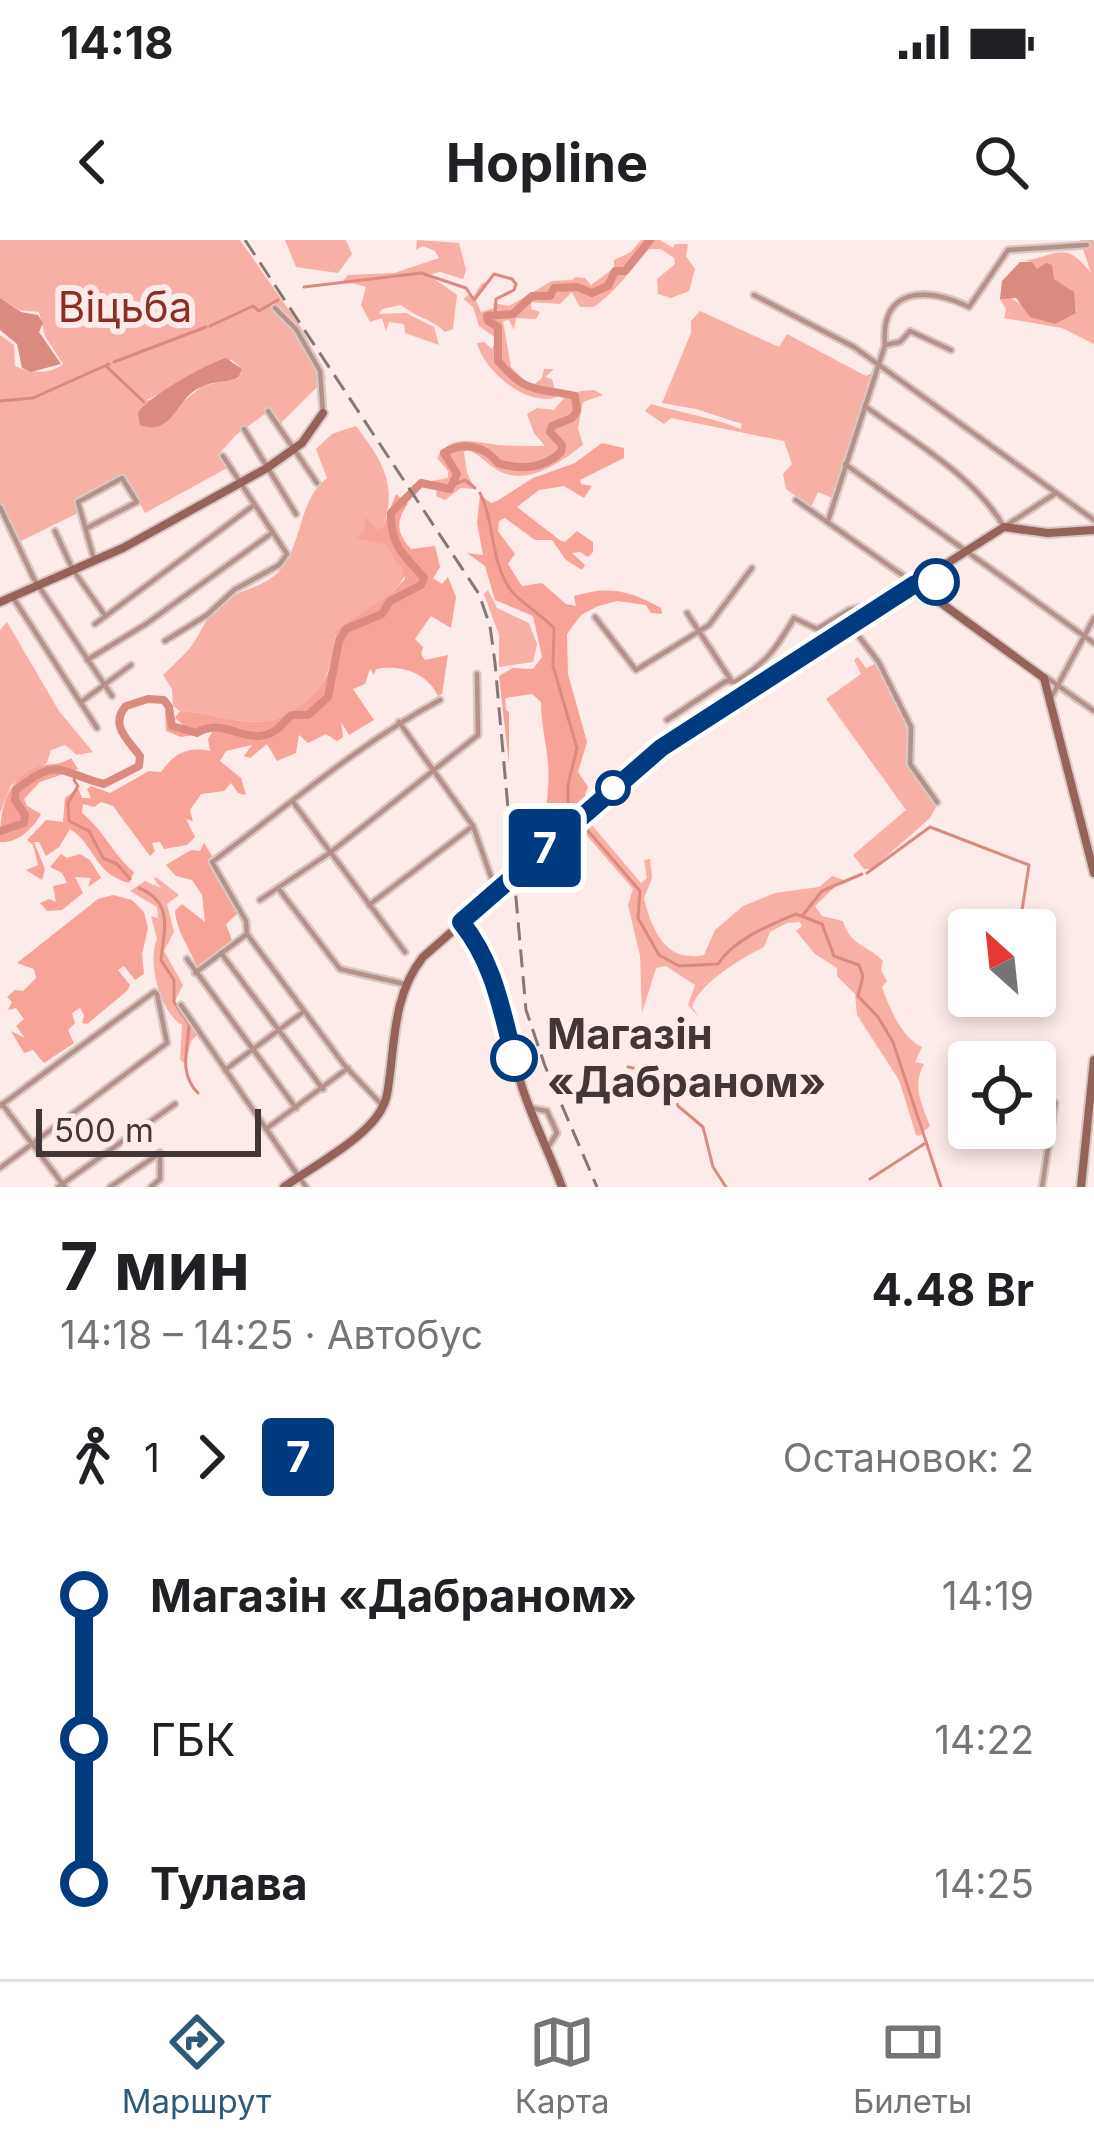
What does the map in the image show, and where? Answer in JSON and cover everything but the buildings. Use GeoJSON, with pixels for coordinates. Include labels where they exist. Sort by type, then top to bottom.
{"type":"FeatureCollection","features":[{"type":"Feature","properties":{"kind":"main road"},"geometry":{"type":"LineString","coordinates":[[0,600],[94,562],[239,478],[267,468],[293,451],[323,413]]}},
{"type":"Feature","properties":{"kind":"main road"},"geometry":{"type":"LineString","coordinates":[[284,1187],[367,1128],[384,1106],[404,985],[423,957],[661,748],[1004,526],[1048,533],[1094,530]]}},
{"type":"Feature","properties":{"kind":"main road"},"geometry":{"type":"LineString","coordinates":[[915,584],[1041,674],[1052,697],[1094,872]]}},
{"type":"Feature","properties":{"kind":"main road"},"geometry":{"type":"LineString","coordinates":[[461,922],[494,976],[529,1108],[562,1187]]}},
{"type":"Feature","properties":{"kind":"main road"},"geometry":{"type":"LineString","coordinates":[[1081,1187],[1089,1150],[1094,1063]]}},
{"type":"Feature","properties":{"kind":"street"},"geometry":{"type":"LineString","coordinates":[[828,521],[885,345],[888,313],[908,295],[928,295],[969,307],[1008,250],[1087,245]]}},
{"type":"Feature","properties":{"kind":"street"},"geometry":{"type":"LineString","coordinates":[[754,295],[854,347],[1094,520]]}},
{"type":"Feature","properties":{"kind":"street"},"geometry":{"type":"LineString","coordinates":[[275,308],[296,329],[320,371],[323,413]]}},
{"type":"Feature","properties":{"kind":"street"},"geometry":{"type":"LineString","coordinates":[[885,345],[900,342],[910,331],[951,350]]}},
{"type":"Feature","properties":{"kind":"street"},"geometry":{"type":"LineString","coordinates":[[865,406],[966,483],[1004,526],[1057,492]]}},
{"type":"Feature","properties":{"kind":"street"},"geometry":{"type":"LineString","coordinates":[[268,411],[316,483]]}},
{"type":"Feature","properties":{"kind":"street"},"geometry":{"type":"LineString","coordinates":[[244,429],[296,514]]}},
{"type":"Feature","properties":{"kind":"street"},"geometry":{"type":"LineString","coordinates":[[165,641],[207,615],[234,590],[279,566],[287,553],[223,456]]}},
{"type":"Feature","properties":{"kind":"street"},"geometry":{"type":"LineString","coordinates":[[845,464],[1094,643]]}},
{"type":"Feature","properties":{"kind":"street"},"geometry":{"type":"LineString","coordinates":[[88,528],[137,502],[122,478],[78,502],[94,562]]}},
{"type":"Feature","properties":{"kind":"street"},"geometry":{"type":"LineString","coordinates":[[796,500],[915,584]]}},
{"type":"Feature","properties":{"kind":"street"},"geometry":{"type":"LineString","coordinates":[[95,623],[255,504]]}},
{"type":"Feature","properties":{"kind":"street"},"geometry":{"type":"LineString","coordinates":[[0,507],[38,584],[112,696]]}},
{"type":"Feature","properties":{"kind":"street"},"geometry":{"type":"LineString","coordinates":[[55,531],[73,570],[105,616]]}},
{"type":"Feature","properties":{"kind":"street"},"geometry":{"type":"LineString","coordinates":[[87,660],[146,624],[272,533]]}},
{"type":"Feature","properties":{"kind":"street"},"geometry":{"type":"LineString","coordinates":[[596,617],[634,670],[700,632],[752,568]]}},
{"type":"Feature","properties":{"kind":"street"},"geometry":{"type":"LineString","coordinates":[[12,596],[97,728]]}},
{"type":"Feature","properties":{"kind":"street"},"geometry":{"type":"LineString","coordinates":[[687,613],[735,682],[778,648],[794,618],[817,628],[849,610],[870,604],[874,609]]}},
{"type":"Feature","properties":{"kind":"street"},"geometry":{"type":"LineString","coordinates":[[1052,697],[1094,618]]}},
{"type":"Feature","properties":{"kind":"street"},"geometry":{"type":"LineString","coordinates":[[850,625],[878,661],[911,727],[910,764],[937,802]]}},
{"type":"Feature","properties":{"kind":"street"},"geometry":{"type":"LineString","coordinates":[[80,702],[130,665]]}},
{"type":"Feature","properties":{"kind":"street"},"geometry":{"type":"LineString","coordinates":[[260,900],[331,852],[478,735],[477,674]]}},
{"type":"Feature","properties":{"kind":"street"},"geometry":{"type":"LineString","coordinates":[[1041,674],[1094,711]]}},
{"type":"Feature","properties":{"kind":"street"},"geometry":{"type":"LineString","coordinates":[[667,720],[731,680]]}},
{"type":"Feature","properties":{"kind":"street"},"geometry":{"type":"LineString","coordinates":[[384,1106],[348,1068],[247,934],[246,921],[212,862],[399,722],[440,700]]}},
{"type":"Feature","properties":{"kind":"street"},"geometry":{"type":"LineString","coordinates":[[399,722],[473,826],[496,891]]}},
{"type":"Feature","properties":{"kind":"street"},"geometry":{"type":"LineString","coordinates":[[292,802],[404,952]]}},
{"type":"Feature","properties":{"kind":"street"},"geometry":{"type":"LineString","coordinates":[[369,905],[473,826]]}},
{"type":"Feature","properties":{"kind":"street"},"geometry":{"type":"LineString","coordinates":[[278,888],[340,969],[404,985]]}},
{"type":"Feature","properties":{"kind":"street"},"geometry":{"type":"LineString","coordinates":[[195,973],[247,934]]}},
{"type":"Feature","properties":{"kind":"street"},"geometry":{"type":"LineString","coordinates":[[221,953],[323,1089]]}},
{"type":"Feature","properties":{"kind":"street"},"geometry":{"type":"LineString","coordinates":[[188,959],[296,1108]]}},
{"type":"Feature","properties":{"kind":"street"},"geometry":{"type":"LineString","coordinates":[[0,1168],[33,1143],[167,1042],[154,992],[1,1105],[33,1143],[62,1186],[175,1104]]}},
{"type":"Feature","properties":{"kind":"street"},"geometry":{"type":"LineString","coordinates":[[182,1005],[306,1187]]}},
{"type":"Feature","properties":{"kind":"street"},"geometry":{"type":"LineString","coordinates":[[225,1070],[304,1011]]}},
{"type":"Feature","properties":{"kind":"street"},"geometry":{"type":"LineString","coordinates":[[266,1129],[348,1068]]}},
{"type":"Feature","properties":{"kind":"street"},"geometry":{"type":"LineString","coordinates":[[529,1108],[549,1114],[556,1133],[546,1150]]}},
{"type":"Feature","properties":{"kind":"street"},"geometry":{"type":"LineString","coordinates":[[1042,1187],[1048,1149]]}},
{"type":"Feature","properties":{"kind":"street"},"geometry":{"type":"LineString","coordinates":[[110,1187],[160,1153],[154,1185]]}},
{"type":"Feature","properties":{"kind":"green space"},"geometry":{"type":"Polygon","coordinates":[[[0,240],[240,240],[302,329],[326,378],[279,425],[269,411],[236,435],[218,455],[229,467],[145,513],[125,478],[120,478],[76,503],[78,513],[19,542],[0,505],[0,335],[14,345],[15,366],[40,372],[63,364],[45,336],[39,312],[19,310],[0,298],[0,240]],[[232,360],[220,363],[146,400],[183,402],[202,386],[239,378],[242,369],[232,360]]]}},
{"type":"Feature","properties":{"kind":"green space"},"geometry":{"type":"Polygon","coordinates":[[[285,240],[346,240],[352,254],[338,273],[296,267],[285,240]]]}},
{"type":"Feature","properties":{"kind":"green space"},"geometry":{"type":"Polygon","coordinates":[[[417,240],[459,243],[466,270],[463,279],[440,272],[429,275],[457,295],[453,329],[445,332],[401,305],[379,314],[406,313],[434,327],[439,345],[405,333],[404,324],[389,322],[386,331],[382,318],[370,322],[361,305],[366,287],[343,281],[348,275],[394,273],[439,258],[423,246],[416,250],[417,240]]]}},
{"type":"Feature","properties":{"kind":"green space"},"geometry":{"type":"Polygon","coordinates":[[[641,240],[660,240],[673,248],[688,244],[686,256],[695,269],[689,291],[671,298],[658,294],[657,279],[675,264],[674,258],[661,249],[649,249],[594,307],[580,307],[572,292],[560,304],[531,302],[531,309],[540,312],[536,319],[516,318],[514,330],[509,320],[503,321],[511,367],[531,387],[542,378],[544,369],[554,369],[545,377],[552,379],[557,397],[520,392],[488,365],[477,343],[492,349],[496,338],[479,326],[473,307],[463,299],[473,297],[482,283],[489,282],[476,300],[481,312],[494,308],[493,303],[509,306],[552,281],[585,278],[591,285],[641,240]]]}},
{"type":"Feature","properties":{"kind":"green space"},"geometry":{"type":"Polygon","coordinates":[[[1080,240],[1094,240],[1094,344],[1062,328],[1004,318],[1006,309],[1000,299],[1007,296],[1055,324],[1077,311],[1071,290],[1024,261],[1068,253],[1091,273],[1080,240]]]}},
{"type":"Feature","properties":{"kind":"green space"},"geometry":{"type":"Polygon","coordinates":[[[700,311],[779,347],[787,334],[866,376],[872,373],[832,498],[818,492],[811,507],[786,489],[783,474],[792,464],[784,441],[671,418],[664,424],[645,411],[651,404],[741,429],[742,424],[662,403],[691,333],[691,321],[700,311]]]}},
{"type":"Feature","properties":{"kind":"green space"},"geometry":{"type":"Polygon","coordinates":[[[594,390],[603,395],[583,402],[578,428],[583,445],[566,458],[523,476],[497,470],[468,450],[464,452],[467,473],[475,489],[461,488],[445,500],[436,496],[431,481],[448,478],[437,458],[449,445],[464,441],[545,446],[527,414],[537,408],[554,410],[571,394],[594,390]]]}},
{"type":"Feature","properties":{"kind":"green space"},"geometry":{"type":"Polygon","coordinates":[[[356,426],[385,474],[389,498],[383,527],[406,573],[375,606],[335,631],[326,676],[296,710],[255,722],[180,711],[173,706],[172,689],[163,675],[190,648],[217,607],[280,570],[311,498],[327,478],[316,449],[332,434],[356,426]]]}},
{"type":"Feature","properties":{"kind":"green space"},"geometry":{"type":"Polygon","coordinates":[[[488,590],[497,608],[529,623],[537,644],[533,662],[499,667],[499,635],[484,594],[488,590]]]}},
{"type":"Feature","properties":{"kind":"green space"},"geometry":{"type":"Polygon","coordinates":[[[7,622],[59,711],[93,752],[77,755],[65,745],[51,750],[47,763],[11,785],[0,813],[0,630],[7,622]]]}},
{"type":"Feature","properties":{"kind":"green space"},"geometry":{"type":"Polygon","coordinates":[[[858,657],[866,668],[875,664],[909,729],[906,764],[936,807],[930,818],[872,869],[864,869],[853,855],[906,810],[826,699],[861,674],[854,660],[858,657]]]}},
{"type":"Feature","properties":{"kind":"green space"},"geometry":{"type":"Polygon","coordinates":[[[591,824],[641,883],[647,878],[644,860],[650,859],[652,878],[644,898],[647,910],[662,942],[679,954],[704,955],[715,930],[743,906],[775,893],[819,887],[832,876],[850,882],[837,885],[815,906],[822,916],[843,921],[855,940],[883,961],[881,970],[887,981],[882,987],[889,1004],[903,1030],[922,1047],[915,1062],[924,1064],[918,1087],[930,1126],[916,1135],[899,1080],[857,1015],[855,994],[837,976],[837,968],[815,954],[796,931],[800,922],[770,932],[764,947],[712,980],[692,1007],[701,1019],[688,1005],[695,985],[666,966],[656,968],[642,1013],[640,956],[628,905],[633,889],[581,829],[591,824]]]}},
{"type":"Feature","properties":{"kind":"green space"},"geometry":{"type":"Polygon","coordinates":[[[156,877],[179,895],[167,904],[174,932],[164,951],[183,985],[175,1001],[197,1035],[186,1064],[180,1060],[182,1025],[167,1009],[155,973],[157,939],[151,916],[158,918],[157,907],[130,891],[145,881],[161,888],[156,877]]]}},
{"type":"Feature","properties":{"kind":"shaded area"},"geometry":{"type":"Polygon","coordinates":[[[1020,262],[1032,262],[1037,269],[1052,265],[1054,279],[1074,292],[1076,313],[1055,324],[1030,317],[1016,298],[1000,299],[1002,281],[1020,262]]]}},
{"type":"Feature","properties":{"kind":"shaded area"},"geometry":{"type":"Polygon","coordinates":[[[0,298],[21,312],[38,315],[43,323],[39,332],[61,364],[31,372],[22,368],[17,344],[0,330],[0,298]]]}},
{"type":"Feature","properties":{"kind":"shaded area"},"geometry":{"type":"Polygon","coordinates":[[[226,358],[242,369],[239,377],[192,392],[160,426],[140,425],[138,413],[152,399],[226,358]]]}},
{"type":"Feature","properties":{"kind":"shaded area"},"geometry":{"type":"Polygon","coordinates":[[[602,443],[624,448],[624,458],[580,480],[592,486],[584,498],[564,486],[539,490],[517,507],[561,541],[577,531],[593,542],[588,557],[572,553],[585,565],[582,570],[566,560],[552,540],[535,540],[505,518],[499,521],[498,531],[515,554],[508,564],[522,586],[542,583],[566,604],[576,606],[574,596],[596,591],[627,593],[661,608],[662,614],[651,613],[646,605],[617,601],[581,615],[567,634],[568,674],[587,742],[578,772],[591,802],[564,826],[567,814],[549,827],[545,825],[548,770],[541,702],[532,694],[505,698],[509,764],[499,676],[513,668],[533,669],[542,657],[533,616],[495,600],[485,566],[467,553],[483,555],[477,523],[480,495],[491,503],[497,501],[533,478],[575,463],[602,443]]]}},
{"type":"Feature","properties":{"kind":"shaded area"},"geometry":{"type":"Polygon","coordinates":[[[396,494],[408,504],[399,527],[403,538],[411,549],[435,546],[440,567],[433,578],[442,584],[448,577],[456,597],[451,628],[431,616],[415,639],[423,647],[425,660],[448,655],[442,694],[438,696],[428,681],[413,672],[385,668],[376,669],[374,675],[370,669],[365,684],[353,689],[374,720],[349,735],[341,722],[343,737],[337,741],[326,734],[308,743],[299,735],[296,753],[277,761],[267,744],[250,758],[244,756],[252,745],[226,751],[220,761],[241,778],[246,795],[231,783],[224,791],[201,794],[190,810],[193,821],[186,819],[195,837],[187,845],[164,849],[160,842],[152,843],[155,851],[150,856],[113,806],[83,804],[82,813],[134,872],[129,883],[108,873],[70,829],[59,847],[46,856],[39,842],[34,842],[45,869],[42,880],[26,870],[38,865],[27,840],[46,820],[63,822],[65,798],[78,788],[82,798],[91,798],[87,789],[91,786],[110,793],[149,771],[161,772],[181,753],[210,751],[212,732],[181,737],[166,731],[165,710],[180,728],[175,718],[180,711],[266,721],[308,701],[332,662],[335,631],[405,579],[387,545],[357,538],[364,531],[365,517],[378,530],[383,527],[396,494]]]}},
{"type":"Feature","properties":{"kind":"shaded area"},"geometry":{"type":"Polygon","coordinates":[[[71,758],[78,769],[40,782],[24,799],[41,814],[34,825],[19,838],[0,842],[3,809],[16,781],[35,768],[71,758]]]}},
{"type":"Feature","properties":{"kind":"shaded area"},"geometry":{"type":"Polygon","coordinates":[[[204,843],[238,898],[233,902],[238,913],[226,924],[232,940],[197,967],[175,911],[182,904],[205,922],[202,895],[192,880],[176,876],[166,865],[191,850],[200,851],[204,843]]]}},
{"type":"Feature","properties":{"kind":"shaded area"},"geometry":{"type":"Polygon","coordinates":[[[61,854],[67,858],[80,854],[90,860],[101,878],[88,887],[91,878],[75,877],[83,893],[62,910],[47,911],[40,903],[56,902],[53,886],[67,883],[62,873],[50,867],[61,854]]]}},
{"type":"Feature","properties":{"kind":"shaded area"},"geometry":{"type":"Polygon","coordinates":[[[113,895],[132,900],[144,912],[148,928],[142,954],[144,974],[135,980],[124,966],[118,970],[130,985],[127,991],[87,1024],[82,1023],[80,1008],[72,1013],[75,1023],[68,1030],[74,1043],[44,1063],[33,1050],[24,1053],[11,1031],[25,1038],[16,1026],[24,1019],[16,1008],[8,1010],[12,1002],[7,997],[15,990],[23,991],[36,978],[34,969],[17,963],[98,899],[113,895]]]}},
{"type":"Feature","properties":{"kind":"waterway","name":"Віцьба"},"geometry":{"type":"LineString","coordinates":[[0,831],[24,823],[16,790],[42,773],[60,770],[104,784],[139,766],[140,756],[120,726],[126,706],[164,700],[172,726],[197,733],[217,728],[256,736],[276,730],[292,715],[308,715],[328,697],[339,641],[346,629],[382,614],[390,601],[421,585],[424,578],[396,542],[391,513],[421,483],[450,489],[457,474],[444,453],[473,447],[498,463],[523,467],[547,462],[561,452],[562,445],[550,432],[577,411],[575,396],[533,388],[508,372],[498,361],[498,327],[487,316],[513,314],[532,296],[550,296],[554,288],[577,287],[592,293],[608,286],[615,271],[625,271],[650,240]]}},
{"type":"Feature","properties":{"kind":"waterway"},"geometry":{"type":"LineString","coordinates":[[304,287],[421,273],[466,288],[474,300],[494,274],[516,284],[496,299],[495,314]]}},
{"type":"Feature","properties":{"kind":"waterway"},"geometry":{"type":"LineString","coordinates":[[210,326],[278,300]]}},
{"type":"Feature","properties":{"kind":"waterway"},"geometry":{"type":"LineString","coordinates":[[114,362],[206,327]]}},
{"type":"Feature","properties":{"kind":"waterway"},"geometry":{"type":"LineString","coordinates":[[0,401],[33,398],[109,364]]}},
{"type":"Feature","properties":{"kind":"waterway"},"geometry":{"type":"LineString","coordinates":[[107,367],[144,402]]}},
{"type":"Feature","properties":{"kind":"waterway"},"geometry":{"type":"LineString","coordinates":[[455,484],[465,480],[475,488]]}},
{"type":"Feature","properties":{"kind":"waterway"},"geometry":{"type":"LineString","coordinates":[[480,493],[504,578],[514,594],[554,628],[553,666],[577,748],[568,785],[568,804],[574,815]]}},
{"type":"Feature","properties":{"kind":"waterway"},"geometry":{"type":"LineString","coordinates":[[77,773],[78,786],[68,803],[69,821],[89,831],[103,858],[117,864],[130,879]]}},
{"type":"Feature","properties":{"kind":"waterway"},"geometry":{"type":"LineString","coordinates":[[583,825],[640,891],[638,918],[659,955],[679,966],[718,964],[743,940],[796,914],[822,924],[834,956],[859,965],[863,976],[858,996],[893,1042],[941,1187]]}},
{"type":"Feature","properties":{"kind":"waterway"},"geometry":{"type":"LineString","coordinates":[[867,873],[930,827],[1029,865],[1022,909]]}},
{"type":"Feature","properties":{"kind":"waterway"},"geometry":{"type":"LineString","coordinates":[[803,915],[822,891],[862,874]]}},
{"type":"Feature","properties":{"kind":"waterway"},"geometry":{"type":"LineString","coordinates":[[139,888],[162,909],[161,960],[174,980],[174,1002],[189,1024],[186,1069],[198,1093]]}},
{"type":"Feature","properties":{"kind":"waterway"},"geometry":{"type":"LineString","coordinates":[[628,1067],[670,1084],[678,1106],[703,1127],[713,1167],[726,1187]]}},
{"type":"Feature","properties":{"kind":"waterway"},"geometry":{"type":"LineString","coordinates":[[870,1179],[924,1144]]}},
{"type":"Feature","properties":{"kind":"railway"},"geometry":{"type":"LineString","coordinates":[[245,240],[479,594],[495,663],[526,1010],[597,1187]]}},
{"type":"Feature","properties":{"kind":"bus line","name":"7"},"geometry":{"type":"LineString","coordinates":[[514,1058],[494,976],[461,922],[671,740],[915,584],[927,590],[936,582]]}},
{"type":"Feature","properties":{"kind":"place","name":"Магазін «Дабраном»"},"geometry":{"type":"Point","coordinates":[514,1058]}}]}
